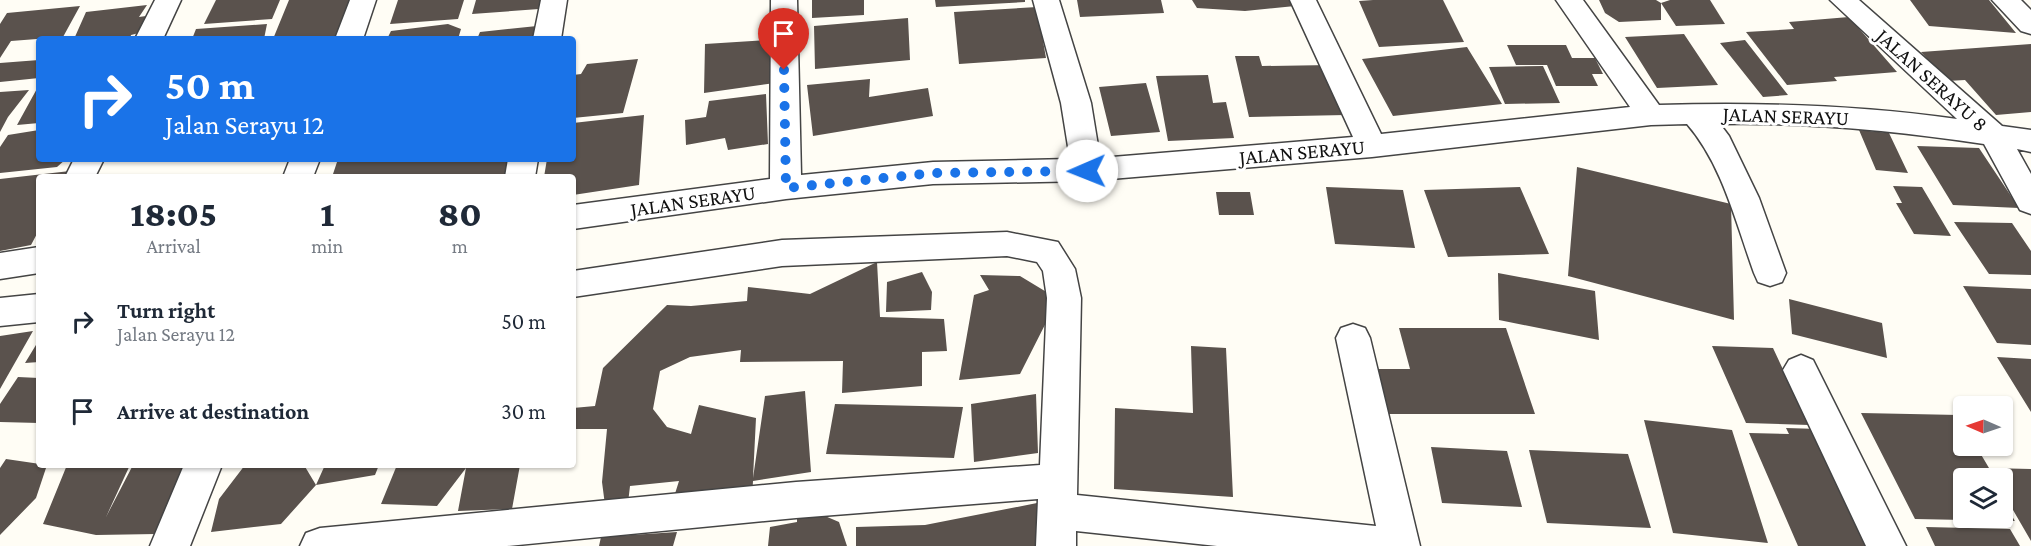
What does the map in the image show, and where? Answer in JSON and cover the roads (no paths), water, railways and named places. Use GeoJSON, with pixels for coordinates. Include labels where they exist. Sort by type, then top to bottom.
{"type":"FeatureCollection","features":[{"type":"Feature","properties":{"kind":"street"},"geometry":{"type":"LineString","coordinates":[[150,36],[168,0]]}},
{"type":"Feature","properties":{"kind":"street"},"geometry":{"type":"LineString","coordinates":[[350,36],[363,0]]}},
{"type":"Feature","properties":{"kind":"street"},"geometry":{"type":"LineString","coordinates":[[548,36],[554,0]]}},
{"type":"Feature","properties":{"kind":"street"},"geometry":{"type":"LineString","coordinates":[[784,0],[786,188]]}},
{"type":"Feature","properties":{"kind":"street"},"geometry":{"type":"LineString","coordinates":[[1046,0],[1076,103],[1087,171]]}},
{"type":"Feature","properties":{"kind":"street"},"geometry":{"type":"LineString","coordinates":[[1303,0],[1372,146]]}},
{"type":"Feature","properties":{"kind":"street"},"geometry":{"type":"LineString","coordinates":[[1569,0],[1651,114]]}},
{"type":"Feature","properties":{"kind":"street","name":"JALAN SERAYU 8"},"geometry":{"type":"LineString","coordinates":[[1843,0],[1994,136],[2031,202]]}},
{"type":"Feature","properties":{"kind":"street"},"geometry":{"type":"LineString","coordinates":[[2005,0],[2031,25]]}},
{"type":"Feature","properties":{"kind":"street","name":"JALAN SERAYU"},"geometry":{"type":"LineString","coordinates":[[576,217],[786,188],[933,173],[1087,171],[1372,146],[1651,114],[1820,115],[1905,122],[2031,141]]}},
{"type":"Feature","properties":{"kind":"street"},"geometry":{"type":"LineString","coordinates":[[1694,114],[1714,136],[1738,187],[1770,273]]}},
{"type":"Feature","properties":{"kind":"street"},"geometry":{"type":"LineString","coordinates":[[576,284],[782,253],[1006,244],[1047,251],[1059,269],[1064,298],[1056,513]]}},
{"type":"Feature","properties":{"kind":"street"},"geometry":{"type":"LineString","coordinates":[[0,266],[36,260]]}},
{"type":"Feature","properties":{"kind":"street"},"geometry":{"type":"LineString","coordinates":[[0,312],[36,308]]}},
{"type":"Feature","properties":{"kind":"street"},"geometry":{"type":"LineString","coordinates":[[1353,338],[1400,546]]}},
{"type":"Feature","properties":{"kind":"street"},"geometry":{"type":"LineString","coordinates":[[1801,370],[1886,546]]}},
{"type":"Feature","properties":{"kind":"street"},"geometry":{"type":"LineString","coordinates":[[170,546],[202,468]]}},
{"type":"Feature","properties":{"kind":"street"},"geometry":{"type":"LineString","coordinates":[[320,546],[796,500],[1056,513],[1389,546]]}}]}
